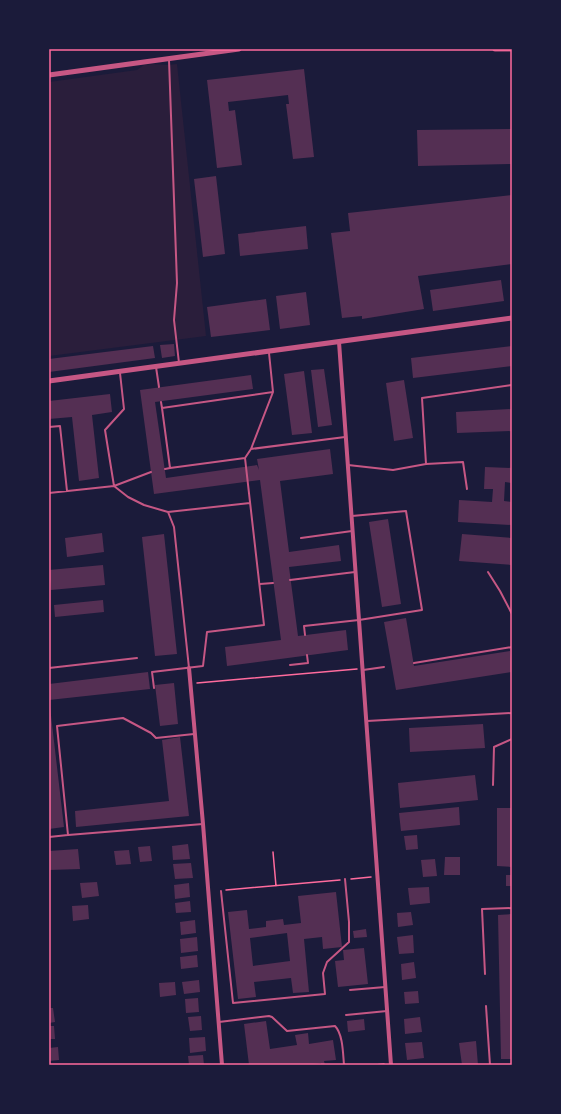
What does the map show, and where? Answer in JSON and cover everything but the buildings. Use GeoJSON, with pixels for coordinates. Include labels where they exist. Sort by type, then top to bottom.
{"type":"FeatureCollection","features":[{"type":"Feature","properties":{"kind":"street"},"geometry":{"type":"LineString","coordinates":[[49,75],[239,49]]}},
{"type":"Feature","properties":{"kind":"street"},"geometry":{"type":"LineString","coordinates":[[495,49],[512,49]]}},
{"type":"Feature","properties":{"kind":"street"},"geometry":{"type":"LineString","coordinates":[[49,381],[512,318]]}},
{"type":"Feature","properties":{"kind":"street"},"geometry":{"type":"LineString","coordinates":[[339,342],[387,1011],[388,1064]]}},
{"type":"Feature","properties":{"kind":"street"},"geometry":{"type":"LineString","coordinates":[[189,668],[222,1065]]}},
{"type":"Feature","properties":{"kind":"lane"},"geometry":{"type":"LineString","coordinates":[[169,59],[177,283],[174,320],[179,364]]}},
{"type":"Feature","properties":{"kind":"lane"},"geometry":{"type":"LineString","coordinates":[[154,688],[152,672],[203,666],[207,632],[264,626],[245,458],[251,449],[273,392],[269,351]]}},
{"type":"Feature","properties":{"kind":"lane"},"geometry":{"type":"LineString","coordinates":[[156,367],[159,387]]}},
{"type":"Feature","properties":{"kind":"lane"},"geometry":{"type":"LineString","coordinates":[[120,372],[124,409],[105,430],[114,486],[144,505],[168,512],[250,503]]}},
{"type":"Feature","properties":{"kind":"lane"},"geometry":{"type":"LineString","coordinates":[[426,464],[422,398],[512,385]]}},
{"type":"Feature","properties":{"kind":"lane"},"geometry":{"type":"LineString","coordinates":[[162,408],[273,392]]}},
{"type":"Feature","properties":{"kind":"lane"},"geometry":{"type":"LineString","coordinates":[[161,402],[170,468]]}},
{"type":"Feature","properties":{"kind":"lane"},"geometry":{"type":"LineString","coordinates":[[49,427],[60,426],[67,491]]}},
{"type":"Feature","properties":{"kind":"lane"},"geometry":{"type":"LineString","coordinates":[[251,449],[346,437]]}},
{"type":"Feature","properties":{"kind":"lane"},"geometry":{"type":"LineString","coordinates":[[165,470],[170,468],[245,458]]}},
{"type":"Feature","properties":{"kind":"lane"},"geometry":{"type":"LineString","coordinates":[[348,465],[393,470],[426,464],[463,462],[467,489]]}},
{"type":"Feature","properties":{"kind":"lane"},"geometry":{"type":"LineString","coordinates":[[49,493],[114,486],[151,472]]}},
{"type":"Feature","properties":{"kind":"lane"},"geometry":{"type":"LineString","coordinates":[[305,635],[304,626],[359,620],[422,610],[406,511],[352,516]]}},
{"type":"Feature","properties":{"kind":"lane"},"geometry":{"type":"LineString","coordinates":[[168,512],[174,527],[189,668]]}},
{"type":"Feature","properties":{"kind":"lane"},"geometry":{"type":"LineString","coordinates":[[300,538],[352,531]]}},
{"type":"Feature","properties":{"kind":"lane"},"geometry":{"type":"LineString","coordinates":[[290,580],[356,572]]}},
{"type":"Feature","properties":{"kind":"lane"},"geometry":{"type":"LineString","coordinates":[[488,572],[512,614]]}},
{"type":"Feature","properties":{"kind":"lane"},"geometry":{"type":"LineString","coordinates":[[260,584],[273,583]]}},
{"type":"Feature","properties":{"kind":"lane"},"geometry":{"type":"LineString","coordinates":[[414,663],[512,647]]}},
{"type":"Feature","properties":{"kind":"lane"},"geometry":{"type":"LineString","coordinates":[[290,665],[308,663],[307,655]]}},
{"type":"Feature","properties":{"kind":"lane"},"geometry":{"type":"LineString","coordinates":[[49,668],[137,658]]}},
{"type":"Feature","properties":{"kind":"lane"},"geometry":{"type":"LineString","coordinates":[[363,670],[384,667]]}},
{"type":"Feature","properties":{"kind":"lane"},"geometry":{"type":"LineString","coordinates":[[366,721],[512,713]]}},
{"type":"Feature","properties":{"kind":"lane"},"geometry":{"type":"LineString","coordinates":[[68,835],[57,726],[123,718],[152,733],[156,738],[195,734]]}},
{"type":"Feature","properties":{"kind":"lane"},"geometry":{"type":"LineString","coordinates":[[493,786],[494,747],[512,739]]}},
{"type":"Feature","properties":{"kind":"lane"},"geometry":{"type":"LineString","coordinates":[[49,837],[203,824]]}},
{"type":"Feature","properties":{"kind":"lane"},"geometry":{"type":"LineString","coordinates":[[222,891],[233,1003],[326,994],[323,973],[327,962],[349,942],[349,922],[345,879]]}},
{"type":"Feature","properties":{"kind":"lane"},"geometry":{"type":"LineString","coordinates":[[485,974],[482,909],[512,908]]}},
{"type":"Feature","properties":{"kind":"lane"},"geometry":{"type":"LineString","coordinates":[[350,990],[385,987]]}},
{"type":"Feature","properties":{"kind":"lane"},"geometry":{"type":"LineString","coordinates":[[486,1006],[490,1065]]}},
{"type":"Feature","properties":{"kind":"lane"},"geometry":{"type":"LineString","coordinates":[[346,1015],[387,1011]]}},
{"type":"Feature","properties":{"kind":"lane"},"geometry":{"type":"LineString","coordinates":[[218,1022],[270,1016],[287,1031],[335,1026],[340,1034],[344,1065]]}},
{"type":"Feature","properties":{"kind":"path"},"geometry":{"type":"LineString","coordinates":[[196,683],[357,669]]}},
{"type":"Feature","properties":{"kind":"path"},"geometry":{"type":"LineString","coordinates":[[273,852],[276,886]]}},
{"type":"Feature","properties":{"kind":"path"},"geometry":{"type":"LineString","coordinates":[[222,891],[377,876]]}},
{"type":"Feature","properties":{"kind":"path"},"geometry":{"type":"LineString","coordinates":[[375,1065],[388,1064]]}},
{"type":"Feature","properties":{"kind":"shaded area"},"geometry":{"type":"Polygon","coordinates":[[[177,64],[206,336],[49,356],[49,82],[137,70],[144,65],[177,64]]]}}]}
